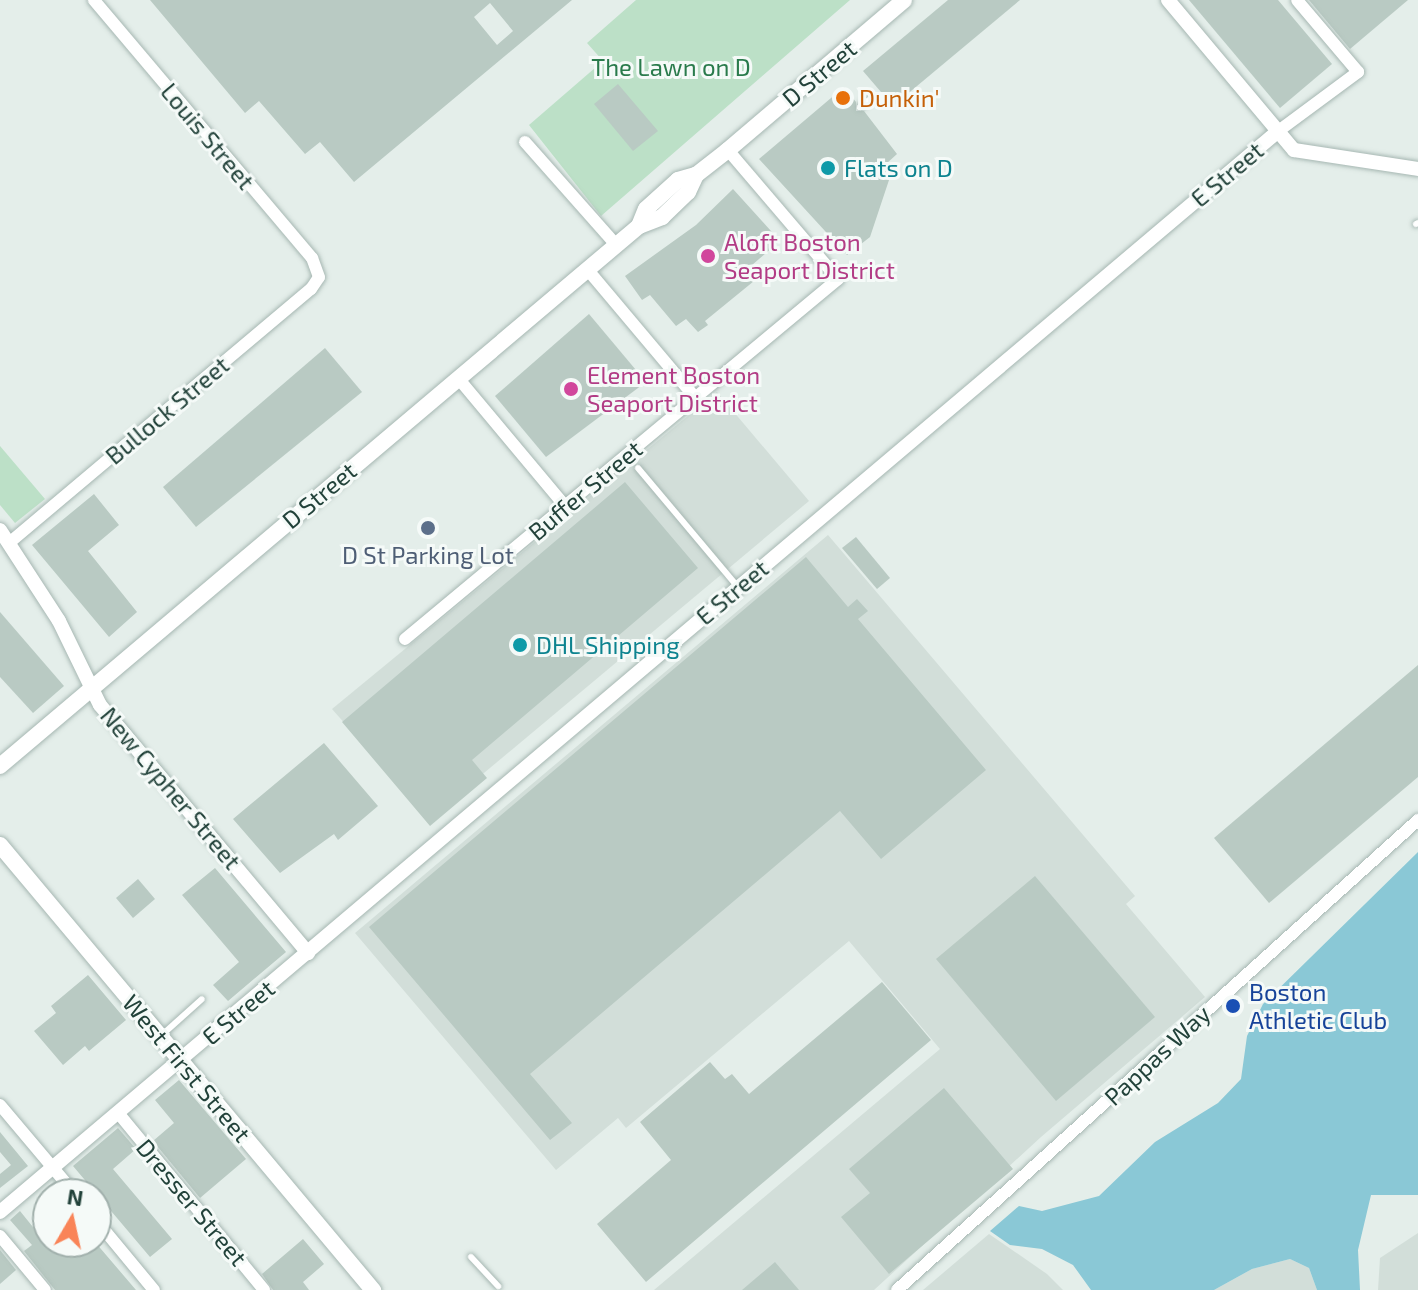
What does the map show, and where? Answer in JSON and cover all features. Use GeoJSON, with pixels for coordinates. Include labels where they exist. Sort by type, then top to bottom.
{"type":"FeatureCollection","features":[{"type":"Feature","properties":{"kind":"main road","name":"D Street"},"geometry":{"type":"LineString","coordinates":[[0,766],[587,269],[639,226],[662,217],[688,192],[696,175],[904,0]]}},
{"type":"Feature","properties":{"kind":"main road","name":"West First Street"},"geometry":{"type":"LineString","coordinates":[[0,845],[373,1290]]}},
{"type":"Feature","properties":{"kind":"street","name":"Louis Street"},"geometry":{"type":"LineString","coordinates":[[94,0],[319,273]]}},
{"type":"Feature","properties":{"kind":"street"},"geometry":{"type":"LineString","coordinates":[[1168,0],[1277,132],[1303,154],[1418,169]]}},
{"type":"Feature","properties":{"kind":"street","name":"E Street"},"geometry":{"type":"LineString","coordinates":[[0,1212],[1277,132],[1358,72],[1297,0]]}},
{"type":"Feature","properties":{"kind":"street"},"geometry":{"type":"LineString","coordinates":[[525,142],[616,245]]}},
{"type":"Feature","properties":{"kind":"street","name":"Buffer Street"},"geometry":{"type":"LineString","coordinates":[[405,639],[838,279],[728,150]]}},
{"type":"Feature","properties":{"kind":"street"},"geometry":{"type":"LineString","coordinates":[[587,269],[694,396]]}},
{"type":"Feature","properties":{"kind":"street","name":"Bullock Street"},"geometry":{"type":"LineString","coordinates":[[4,536],[311,289],[319,273]]}},
{"type":"Feature","properties":{"kind":"street"},"geometry":{"type":"LineString","coordinates":[[458,378],[566,507]]}},
{"type":"Feature","properties":{"kind":"street","name":"New Cypher Street"},"geometry":{"type":"LineString","coordinates":[[4,536],[59,621],[100,705],[308,953]]}},
{"type":"Feature","properties":{"kind":"street","name":"Pappas Way"},"geometry":{"type":"LineString","coordinates":[[897,1290],[1418,820]]}},
{"type":"Feature","properties":{"kind":"street"},"geometry":{"type":"LineString","coordinates":[[0,1105],[62,1178]]}},
{"type":"Feature","properties":{"kind":"street","name":"Dresser Street"},"geometry":{"type":"LineString","coordinates":[[119,1114],[264,1290]]}},
{"type":"Feature","properties":{"kind":"street"},"geometry":{"type":"LineString","coordinates":[[0,1236],[45,1290]]}},
{"type":"Feature","properties":{"kind":"street"},"geometry":{"type":"LineString","coordinates":[[112,1239],[154,1290]]}},
{"type":"Feature","properties":{"kind":"lane"},"geometry":{"type":"LineString","coordinates":[[860,107],[869,100]]}},
{"type":"Feature","properties":{"kind":"lane"},"geometry":{"type":"LineString","coordinates":[[638,468],[738,587]]}},
{"type":"Feature","properties":{"kind":"lane"},"geometry":{"type":"LineString","coordinates":[[161,1037],[202,999]]}},
{"type":"Feature","properties":{"kind":"lane"},"geometry":{"type":"LineString","coordinates":[[471,1257],[498,1286]]}},
{"type":"Feature","properties":{"kind":"shaded area"},"geometry":{"type":"Polygon","coordinates":[[[717,392],[809,501],[429,819],[332,709],[717,392]]]}},
{"type":"Feature","properties":{"kind":"shaded area"},"geometry":{"type":"Polygon","coordinates":[[[828,535],[1135,896],[1126,904],[1205,997],[1041,1137],[874,1290],[654,1290],[940,1049],[849,941],[626,1128],[618,1118],[556,1170],[355,933],[828,535]]]}},
{"type":"Feature","properties":{"kind":"shaded area"},"geometry":{"type":"Polygon","coordinates":[[[1418,1233],[1418,1290],[1378,1290],[1380,1258],[1418,1233]]]}},
{"type":"Feature","properties":{"kind":"shaded area"},"geometry":{"type":"Polygon","coordinates":[[[989,1234],[1047,1274],[1063,1290],[923,1290],[989,1234]]]}},
{"type":"Feature","properties":{"kind":"shaded area"},"geometry":{"type":"Polygon","coordinates":[[[1290,1259],[1309,1268],[1317,1290],[1214,1290],[1252,1269],[1290,1259]]]}},
{"type":"Feature","properties":{"kind":"green space","name":"The Lawn on D"},"geometry":{"type":"Polygon","coordinates":[[[636,0],[850,0],[601,216],[529,125],[603,61],[587,43],[636,0]]]}},
{"type":"Feature","properties":{"kind":"green space"},"geometry":{"type":"Polygon","coordinates":[[[0,446],[45,499],[15,523],[0,505],[0,446]]]}},
{"type":"Feature","properties":{"kind":"water"},"geometry":{"type":"Polygon","coordinates":[[[1418,852],[1418,1195],[1371,1195],[1358,1250],[1360,1290],[1317,1290],[1309,1268],[1290,1259],[1252,1269],[1214,1290],[1091,1290],[1073,1265],[1042,1249],[1010,1245],[990,1231],[1019,1206],[1042,1211],[1099,1196],[1155,1142],[1218,1103],[1241,1079],[1247,1036],[1263,1004],[1418,852]]]}},
{"type":"Feature","properties":{"kind":"building"},"geometry":{"type":"Polygon","coordinates":[[[150,0],[572,0],[354,182],[320,142],[305,154],[259,101],[245,113],[150,0]],[[490,3],[474,17],[497,45],[513,31],[490,3]]]}},
{"type":"Feature","properties":{"kind":"building","name":"Flats on D"},"geometry":{"type":"Polygon","coordinates":[[[948,0],[1020,0],[893,106],[863,71],[948,0]]]}},
{"type":"Feature","properties":{"kind":"building"},"geometry":{"type":"Polygon","coordinates":[[[1189,0],[1278,0],[1332,64],[1280,108],[1189,0]]]}},
{"type":"Feature","properties":{"kind":"building"},"geometry":{"type":"Polygon","coordinates":[[[1309,0],[1408,0],[1350,49],[1309,0]]]}},
{"type":"Feature","properties":{"kind":"building"},"geometry":{"type":"Polygon","coordinates":[[[618,84],[658,131],[633,151],[594,104],[618,84]]]}},
{"type":"Feature","properties":{"kind":"building","name":"Flats on D"},"geometry":{"type":"Polygon","coordinates":[[[844,87],[856,102],[856,111],[864,111],[897,154],[886,164],[892,171],[870,237],[847,255],[759,159],[844,87]]]}},
{"type":"Feature","properties":{"kind":"building","name":"Aloft Boston Seaport District"},"geometry":{"type":"Polygon","coordinates":[[[733,189],[780,241],[745,271],[754,281],[705,321],[708,325],[698,332],[686,319],[676,326],[650,295],[642,300],[625,276],[696,225],[733,189]]]}},
{"type":"Feature","properties":{"kind":"building","name":"Element Boston Seaport District"},"geometry":{"type":"Polygon","coordinates":[[[589,314],[646,382],[546,457],[495,396],[589,314]]]}},
{"type":"Feature","properties":{"kind":"building"},"geometry":{"type":"Polygon","coordinates":[[[325,348],[362,392],[196,527],[163,487],[325,348]]]}},
{"type":"Feature","properties":{"kind":"building","name":"DHL Shipping"},"geometry":{"type":"Polygon","coordinates":[[[625,482],[698,568],[472,760],[487,778],[430,826],[342,722],[625,482]]]}},
{"type":"Feature","properties":{"kind":"building"},"geometry":{"type":"Polygon","coordinates":[[[94,494],[119,525],[88,551],[137,612],[109,637],[32,545],[94,494]]]}},
{"type":"Feature","properties":{"kind":"building"},"geometry":{"type":"Polygon","coordinates":[[[856,537],[890,578],[877,589],[842,548],[856,537]]]}},
{"type":"Feature","properties":{"kind":"building"},"geometry":{"type":"Polygon","coordinates":[[[806,557],[848,607],[857,599],[868,611],[858,619],[986,770],[881,859],[840,811],[530,1074],[572,1123],[550,1140],[369,927],[806,557]]]}},
{"type":"Feature","properties":{"kind":"building"},"geometry":{"type":"Polygon","coordinates":[[[0,612],[64,686],[33,713],[0,677],[0,612]]]}},
{"type":"Feature","properties":{"kind":"building"},"geometry":{"type":"Polygon","coordinates":[[[1418,665],[1418,777],[1269,903],[1214,838],[1418,665]]]}},
{"type":"Feature","properties":{"kind":"building"},"geometry":{"type":"Polygon","coordinates":[[[324,743],[378,806],[338,840],[334,834],[280,873],[233,819],[324,743]]]}},
{"type":"Feature","properties":{"kind":"building"},"geometry":{"type":"Polygon","coordinates":[[[215,868],[286,952],[228,1001],[213,985],[239,962],[182,895],[215,868]]]}},
{"type":"Feature","properties":{"kind":"building"},"geometry":{"type":"Polygon","coordinates":[[[1035,876],[1155,1017],[1056,1101],[936,959],[1035,876]]]}},
{"type":"Feature","properties":{"kind":"building"},"geometry":{"type":"Polygon","coordinates":[[[138,879],[155,899],[133,918],[116,898],[138,879]]]}},
{"type":"Feature","properties":{"kind":"building"},"geometry":{"type":"Polygon","coordinates":[[[88,975],[126,1020],[89,1051],[85,1046],[63,1065],[34,1031],[56,1013],[51,1006],[88,975]]]}},
{"type":"Feature","properties":{"kind":"building"},"geometry":{"type":"Polygon","coordinates":[[[882,982],[931,1040],[646,1282],[597,1224],[671,1160],[640,1122],[710,1062],[725,1079],[732,1074],[749,1094],[882,982]]]}},
{"type":"Feature","properties":{"kind":"building"},"geometry":{"type":"Polygon","coordinates":[[[179,1080],[246,1159],[200,1198],[153,1141],[174,1123],[155,1100],[179,1080]]]}},
{"type":"Feature","properties":{"kind":"building"},"geometry":{"type":"Polygon","coordinates":[[[944,1088],[1013,1169],[889,1274],[841,1217],[870,1193],[849,1169],[944,1088]]]}},
{"type":"Feature","properties":{"kind":"building"},"geometry":{"type":"Polygon","coordinates":[[[118,1128],[136,1149],[113,1169],[172,1239],[150,1257],[112,1212],[112,1178],[83,1178],[73,1166],[118,1128]]]}},
{"type":"Feature","properties":{"kind":"building"},"geometry":{"type":"Polygon","coordinates":[[[0,1132],[28,1166],[0,1188],[0,1174],[11,1165],[0,1152],[0,1132]]]}},
{"type":"Feature","properties":{"kind":"building"},"geometry":{"type":"Polygon","coordinates":[[[20,1211],[32,1226],[32,1245],[10,1220],[20,1211]]]}},
{"type":"Feature","properties":{"kind":"building"},"geometry":{"type":"Polygon","coordinates":[[[303,1239],[324,1264],[303,1282],[309,1290],[273,1290],[262,1274],[303,1239]]]}},
{"type":"Feature","properties":{"kind":"building"},"geometry":{"type":"Polygon","coordinates":[[[32,1245],[32,1258],[109,1258],[136,1290],[55,1290],[24,1251],[32,1245]]]}},
{"type":"Feature","properties":{"kind":"building"},"geometry":{"type":"Polygon","coordinates":[[[0,1250],[16,1270],[0,1284],[0,1250]]]}},
{"type":"Feature","properties":{"kind":"building"},"geometry":{"type":"Polygon","coordinates":[[[775,1262],[799,1290],[742,1290],[775,1262]]]}},
{"type":"Feature","properties":{"kind":"place","name":"Dunkin'"},"geometry":{"type":"Point","coordinates":[843,98]}},
{"type":"Feature","properties":{"kind":"place","name":"Flats on D"},"geometry":{"type":"Point","coordinates":[828,168]}},
{"type":"Feature","properties":{"kind":"place","name":"Aloft Boston Seaport District"},"geometry":{"type":"Point","coordinates":[708,256]}},
{"type":"Feature","properties":{"kind":"place","name":"Element Boston Seaport District"},"geometry":{"type":"Point","coordinates":[571,389]}},
{"type":"Feature","properties":{"kind":"place","name":"D St Parking Lot"},"geometry":{"type":"Point","coordinates":[428,528]}},
{"type":"Feature","properties":{"kind":"place","name":"DHL Shipping"},"geometry":{"type":"Point","coordinates":[520,645]}},
{"type":"Feature","properties":{"kind":"place","name":"Boston Athletic Club"},"geometry":{"type":"Point","coordinates":[1233,1006]}}]}
